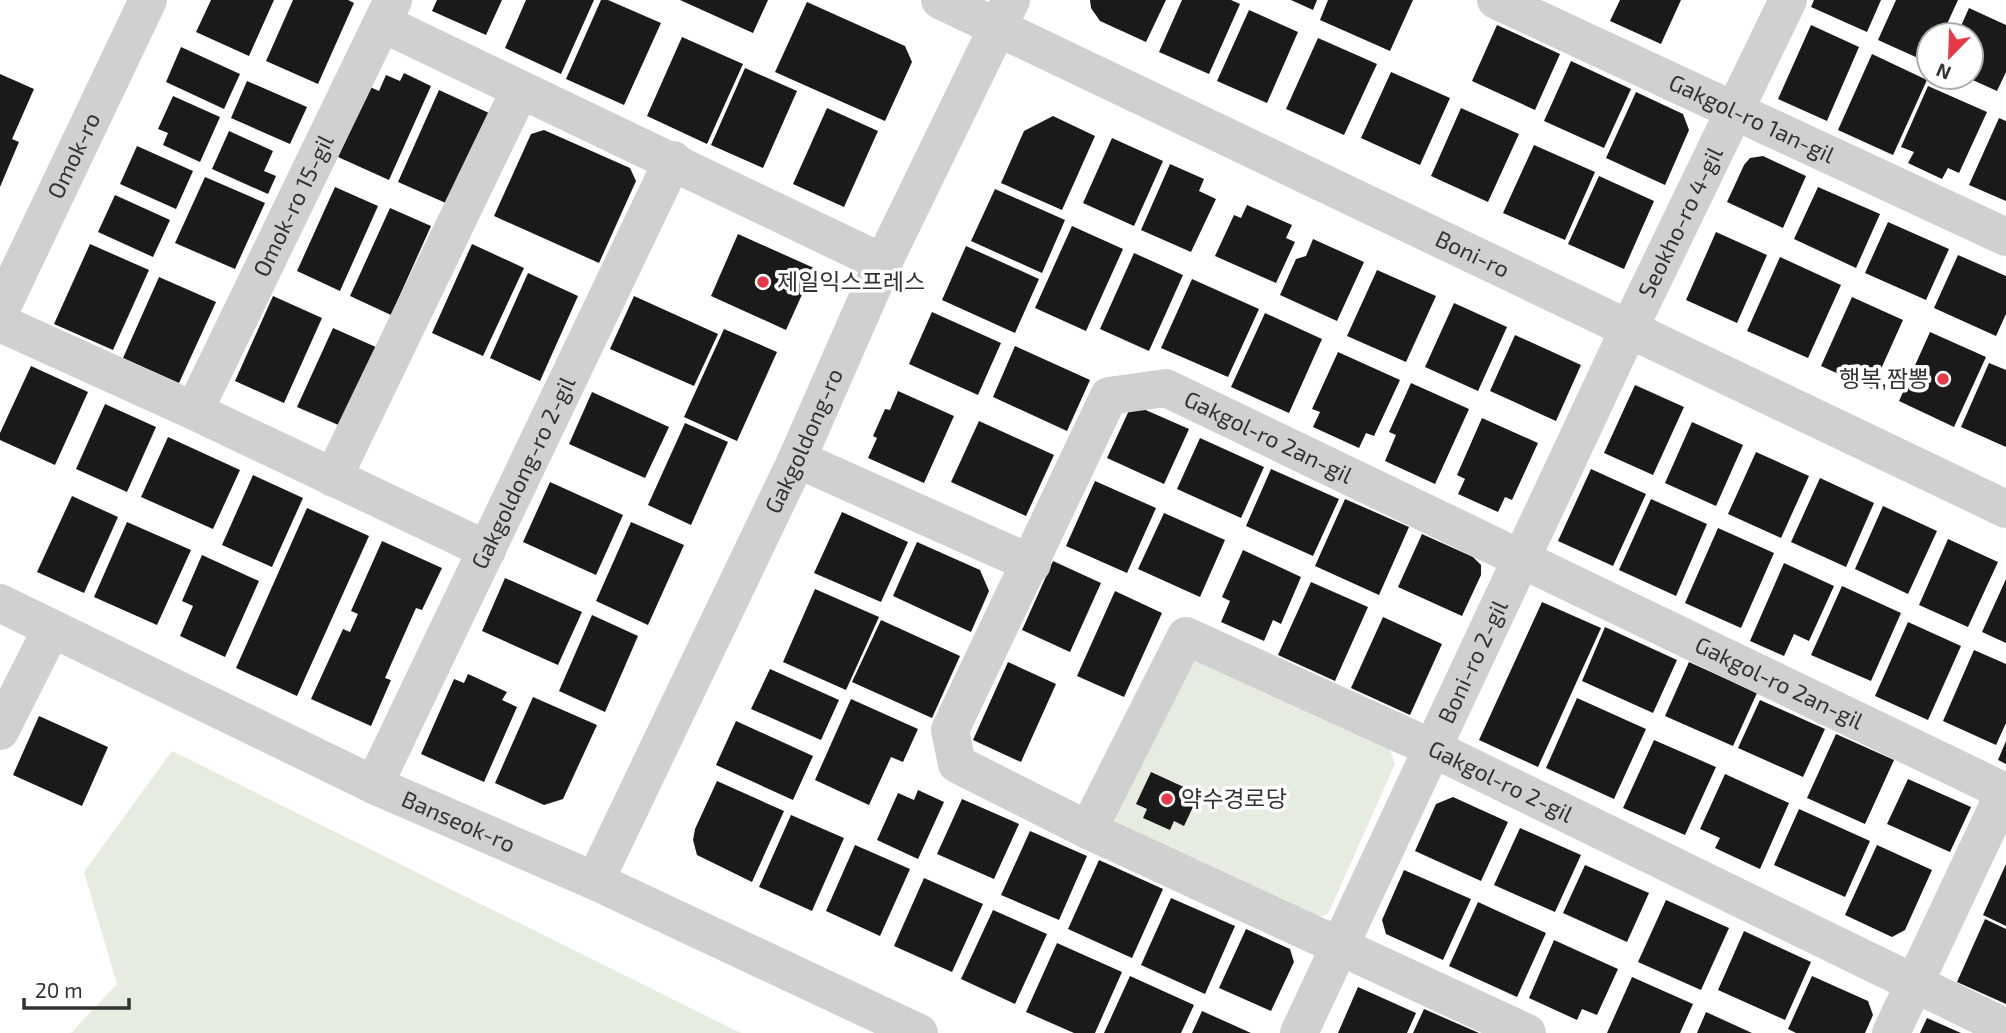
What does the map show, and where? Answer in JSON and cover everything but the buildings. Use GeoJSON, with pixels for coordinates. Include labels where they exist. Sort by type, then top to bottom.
{"type":"FeatureCollection","features":[{"type":"Feature","properties":{"kind":"street","name":"Omok-ro"},"geometry":{"type":"LineString","coordinates":[[0,311],[148,0]]}},
{"type":"Feature","properties":{"kind":"street","name":"Boni-ro"},"geometry":{"type":"LineString","coordinates":[[940,0],[1005,14],[1628,331],[2006,509]]}},
{"type":"Feature","properties":{"kind":"street","name":"Gakgol-ro 1an-gil"},"geometry":{"type":"LineString","coordinates":[[1496,0],[2006,237]]}},
{"type":"Feature","properties":{"kind":"street","name":"Seokho-ro 4-gil"},"geometry":{"type":"LineString","coordinates":[[1628,331],[1788,0]]}},
{"type":"Feature","properties":{"kind":"street"},"geometry":{"type":"LineString","coordinates":[[388,11],[520,90],[673,160],[883,263]]}},
{"type":"Feature","properties":{"kind":"street","name":"Omok-ro 15-gil"},"geometry":{"type":"LineString","coordinates":[[194,411],[388,11]]}},
{"type":"Feature","properties":{"kind":"street","name":"Gakgoldong-ro"},"geometry":{"type":"LineString","coordinates":[[595,881],[797,458],[883,263],[1005,14]]}},
{"type":"Feature","properties":{"kind":"street"},"geometry":{"type":"LineString","coordinates":[[333,478],[520,90]]}},
{"type":"Feature","properties":{"kind":"street","name":"Gakgoldong-ro 2-gil"},"geometry":{"type":"LineString","coordinates":[[374,785],[673,160]]}},
{"type":"Feature","properties":{"kind":"street"},"geometry":{"type":"LineString","coordinates":[[0,323],[194,411],[487,550]]}},
{"type":"Feature","properties":{"kind":"street","name":"Boni-ro 2-gil"},"geometry":{"type":"LineString","coordinates":[[1299,1033],[1628,331]]}},
{"type":"Feature","properties":{"kind":"street","name":"Gakgol-ro 2an-gil"},"geometry":{"type":"LineString","coordinates":[[1527,1033],[1088,830],[957,764],[950,730],[1032,564],[1109,396],[1166,388],[1522,557],[1997,788],[1998,806],[1891,1033]]}},
{"type":"Feature","properties":{"kind":"street"},"geometry":{"type":"LineString","coordinates":[[797,458],[1032,564]]}},
{"type":"Feature","properties":{"kind":"street","name":"Banseok-ro"},"geometry":{"type":"LineString","coordinates":[[0,603],[374,785],[595,881],[919,1033]]}},
{"type":"Feature","properties":{"kind":"street"},"geometry":{"type":"LineString","coordinates":[[0,730],[51,630]]}},
{"type":"Feature","properties":{"kind":"street","name":"Gakgol-ro 2-gil"},"geometry":{"type":"LineString","coordinates":[[1088,830],[1186,636],[1434,749],[2006,1028]]}},
{"type":"Feature","properties":{"kind":"shaded area"},"geometry":{"type":"Polygon","coordinates":[[[1196,661],[1389,747],[1395,764],[1328,914],[1311,919],[1119,833],[1113,816],[1180,667],[1196,661]]]}},
{"type":"Feature","properties":{"kind":"shaded area"},"geometry":{"type":"Polygon","coordinates":[[[172,751],[741,1033],[71,1033],[117,984],[84,872],[172,751]]]}},
{"type":"Feature","properties":{"kind":"place","name":"제일익스프레스"},"geometry":{"type":"Point","coordinates":[763,282]}},
{"type":"Feature","properties":{"kind":"place","name":"행복,짬뽕"},"geometry":{"type":"Point","coordinates":[1943,379]}},
{"type":"Feature","properties":{"kind":"place","name":"약수경로당"},"geometry":{"type":"Point","coordinates":[1167,799]}}]}
